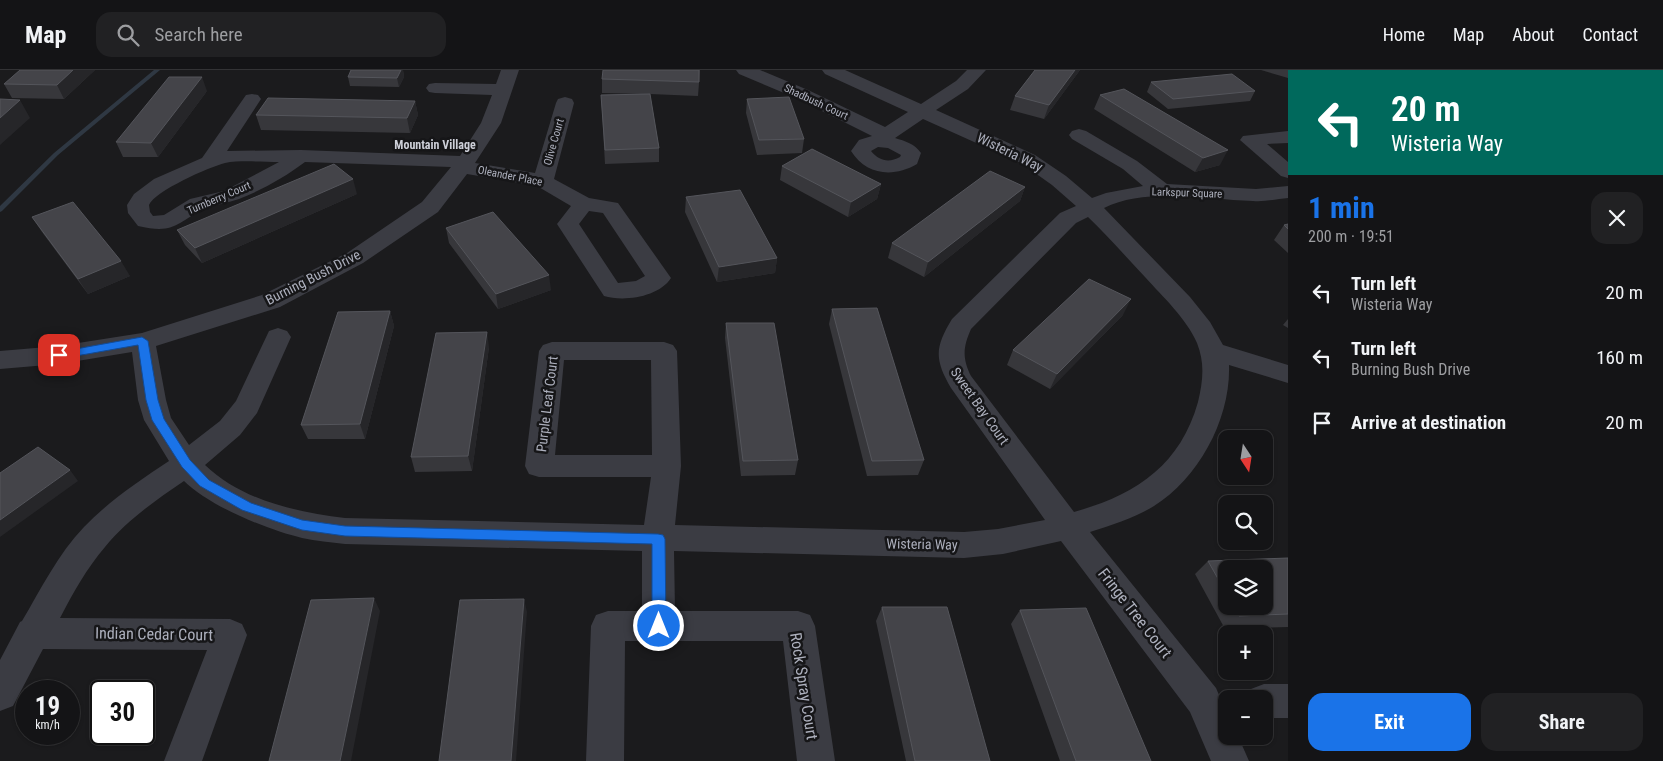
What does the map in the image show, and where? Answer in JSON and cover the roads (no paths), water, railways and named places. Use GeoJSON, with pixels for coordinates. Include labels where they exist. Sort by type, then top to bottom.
{"type":"FeatureCollection","features":[{"type":"Feature","properties":{"kind":"street","name":"Shadbush Court"},"geometry":{"type":"LineString","coordinates":[[745,70],[802,94],[881,138],[923,112]]}},
{"type":"Feature","properties":{"kind":"street","name":"Wisteria Way"},"geometry":{"type":"LineString","coordinates":[[142,341],[152,400],[158,420],[186,464],[205,483],[247,506],[302,525],[345,531],[964,545],[1009,541],[1067,526],[1118,510],[1154,491],[1182,464],[1204,431],[1216,375],[1213,351],[1202,332],[1169,288],[1115,230],[1048,171],[1028,159],[831,70]]}},
{"type":"Feature","properties":{"kind":"street"},"geometry":{"type":"LineString","coordinates":[[923,112],[962,85],[976,70]]}},
{"type":"Feature","properties":{"kind":"street"},"geometry":{"type":"LineString","coordinates":[[435,88],[506,80]]}},
{"type":"Feature","properties":{"kind":"street","name":"Burning Bush Drive"},"geometry":{"type":"LineString","coordinates":[[0,360],[59,355],[142,341],[271,301],[355,258],[430,206],[464,164],[491,123],[506,80]]}},
{"type":"Feature","properties":{"kind":"street"},"geometry":{"type":"LineString","coordinates":[[210,162],[252,99]]}},
{"type":"Feature","properties":{"kind":"street","name":"Olive Court"},"geometry":{"type":"LineString","coordinates":[[543,181],[565,103]]}},
{"type":"Feature","properties":{"kind":"street"},"geometry":{"type":"LineString","coordinates":[[1079,135],[1130,165],[1162,190]]}},
{"type":"Feature","properties":{"kind":"street"},"geometry":{"type":"LineString","coordinates":[[1288,137],[1250,140],[1288,172]]}},
{"type":"Feature","properties":{"kind":"street","name":"Turnberry Court"},"geometry":{"type":"LineString","coordinates":[[301,156],[279,172],[231,195],[198,204],[170,221],[158,223],[146,221],[139,213],[138,205],[148,191],[161,183],[223,157],[301,156],[464,164]]}},
{"type":"Feature","properties":{"kind":"street","name":"Oleander Place"},"geometry":{"type":"LineString","coordinates":[[464,164],[543,181],[582,204]]}},
{"type":"Feature","properties":{"kind":"street","name":"Larkspur Square"},"geometry":{"type":"LineString","coordinates":[[1089,206],[1106,199],[1162,190],[1256,195],[1288,192]]}},
{"type":"Feature","properties":{"kind":"street","name":"Sweet Bay Court"},"geometry":{"type":"LineString","coordinates":[[1067,526],[960,381],[950,363],[950,347],[961,325],[1068,218],[1089,206]]}},
{"type":"Feature","properties":{"kind":"street"},"geometry":{"type":"LineString","coordinates":[[0,694],[32,633],[65,577],[94,537],[130,503],[186,464],[230,428],[247,406],[278,337]]}},
{"type":"Feature","properties":{"kind":"street","name":"Purple Leaf Court"},"geometry":{"type":"LineString","coordinates":[[658,539],[667,466],[664,351],[552,351],[539,466],[667,466]]}},
{"type":"Feature","properties":{"kind":"street"},"geometry":{"type":"LineString","coordinates":[[1213,351],[1288,374]]}},
{"type":"Feature","properties":{"kind":"street","name":"Fringe Tree Court"},"geometry":{"type":"LineString","coordinates":[[1067,526],[1215,700],[1230,761]]}},
{"type":"Feature","properties":{"kind":"street"},"geometry":{"type":"LineString","coordinates":[[658,539],[659,626]]}},
{"type":"Feature","properties":{"kind":"street","name":"Rock Spray Court"},"geometry":{"type":"LineString","coordinates":[[605,761],[608,626],[798,626],[816,761]]}},
{"type":"Feature","properties":{"kind":"street","name":"Indian Cedar Court"},"geometry":{"type":"LineString","coordinates":[[32,633],[230,635],[183,761]]}},
{"type":"Feature","properties":{"kind":"street"},"geometry":{"type":"LineString","coordinates":[[1273,701],[1288,701]]}},
{"type":"Feature","properties":{"kind":"waterway"},"geometry":{"type":"LineString","coordinates":[[0,210],[56,154],[157,70]]}},
{"type":"Feature","properties":{"kind":"district","name":"Mountain Village"},"geometry":{"type":"Point","coordinates":[435,145]}}]}
